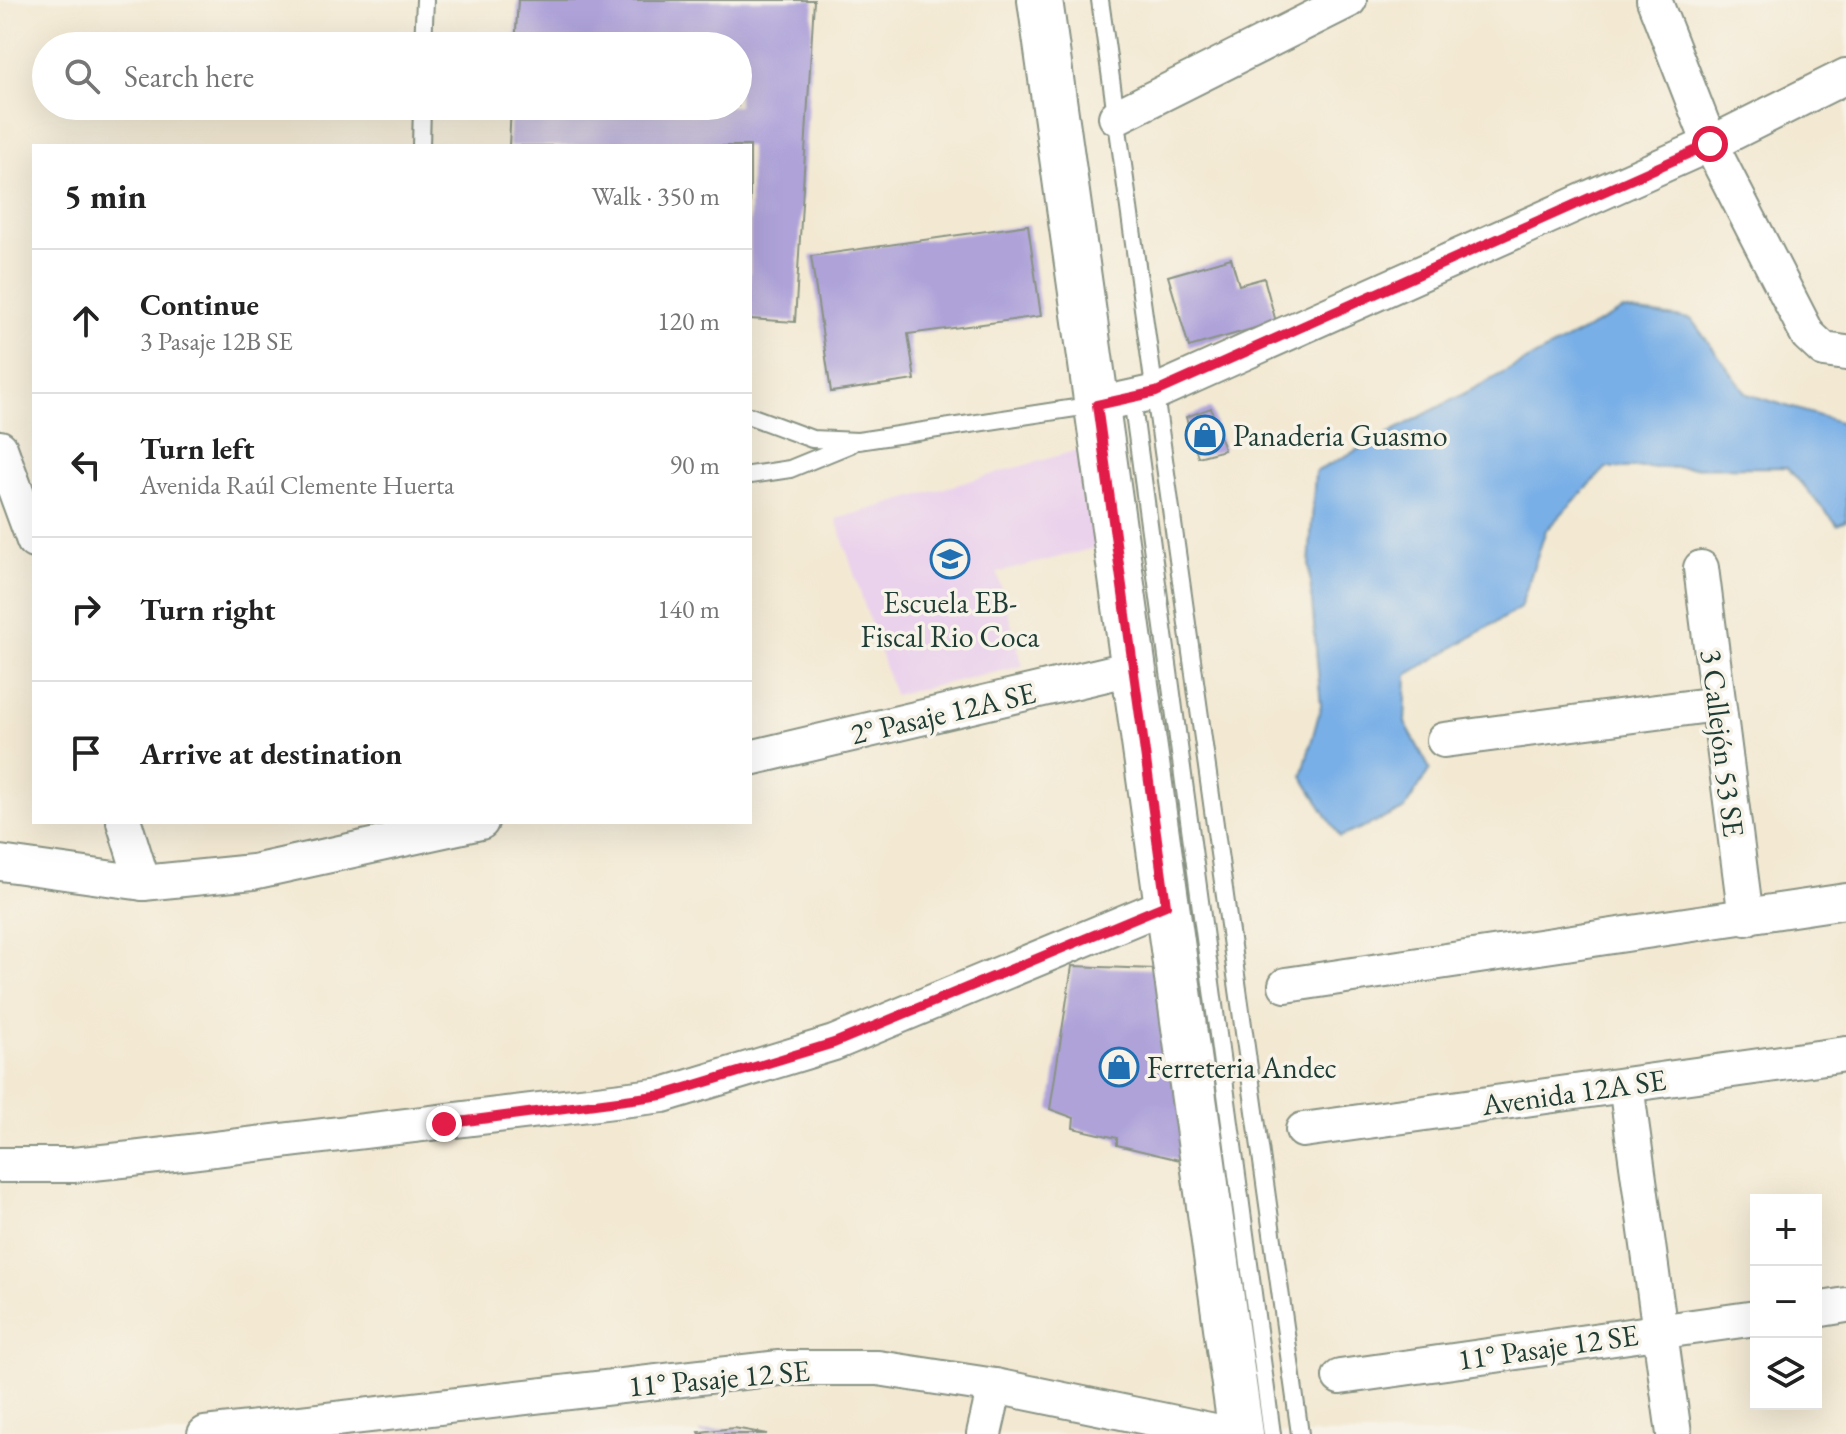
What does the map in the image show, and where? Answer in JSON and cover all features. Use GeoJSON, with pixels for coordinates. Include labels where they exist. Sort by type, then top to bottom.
{"type":"FeatureCollection","features":[{"type":"Feature","properties":{"kind":"street"},"geometry":{"type":"LineString","coordinates":[[1040,0],[1128,398],[1136,667],[1166,905],[1241,1434]]}},
{"type":"Feature","properties":{"kind":"street"},"geometry":{"type":"LineString","coordinates":[[1116,117],[1349,0]]}},
{"type":"Feature","properties":{"kind":"street"},"geometry":{"type":"LineString","coordinates":[[1654,0],[1710,144],[1808,335],[1835,352]]}},
{"type":"Feature","properties":{"kind":"street"},"geometry":{"type":"LineString","coordinates":[[1128,398],[1710,144],[1846,76]]}},
{"type":"Feature","properties":{"kind":"street"},"geometry":{"type":"LineString","coordinates":[[0,448],[32,536]]}},
{"type":"Feature","properties":{"kind":"street","name":"3 Callejón 53 SE"},"geometry":{"type":"LineString","coordinates":[[1701,568],[1746,918]]}},
{"type":"Feature","properties":{"kind":"street","name":"2° Pasaje 12A SE"},"geometry":{"type":"LineString","coordinates":[[752,758],[1136,667]]}},
{"type":"Feature","properties":{"kind":"street"},"geometry":{"type":"LineString","coordinates":[[1444,740],[1717,704]]}},
{"type":"Feature","properties":{"kind":"street"},"geometry":{"type":"LineString","coordinates":[[125,824],[143,883]]}},
{"type":"Feature","properties":{"kind":"street"},"geometry":{"type":"LineString","coordinates":[[0,863],[143,883],[253,872],[472,824]]}},
{"type":"Feature","properties":{"kind":"street"},"geometry":{"type":"LineString","coordinates":[[1286,985],[1846,901]]}},
{"type":"Feature","properties":{"kind":"street"},"geometry":{"type":"LineString","coordinates":[[0,1165],[73,1165],[147,1158],[663,1095],[834,1043],[1166,905]]}},
{"type":"Feature","properties":{"kind":"street","name":"Avenida 12A SE"},"geometry":{"type":"LineString","coordinates":[[1303,1130],[1846,1054]]}},
{"type":"Feature","properties":{"kind":"street"},"geometry":{"type":"LineString","coordinates":[[1626,1085],[1674,1434]]}},
{"type":"Feature","properties":{"kind":"street"},"geometry":{"type":"LineString","coordinates":[[1822,1309],[1846,1305]]}},
{"type":"Feature","properties":{"kind":"street","name":"11° Pasaje 12 SE"},"geometry":{"type":"LineString","coordinates":[[1340,1377],[1750,1319]]}},
{"type":"Feature","properties":{"kind":"street","name":"11° Pasaje 12 SE"},"geometry":{"type":"LineString","coordinates":[[205,1434],[779,1368],[878,1368],[995,1386],[1229,1434]]}},
{"type":"Feature","properties":{"kind":"street"},"geometry":{"type":"LineString","coordinates":[[984,1434],[995,1386]]}},
{"type":"Feature","properties":{"kind":"lane"},"geometry":{"type":"LineString","coordinates":[[424,32],[425,0]]}},
{"type":"Feature","properties":{"kind":"lane"},"geometry":{"type":"LineString","coordinates":[[1100,0],[1116,117],[1128,398],[1272,1434]]}},
{"type":"Feature","properties":{"kind":"lane"},"geometry":{"type":"LineString","coordinates":[[421,144],[422,120]]}},
{"type":"Feature","properties":{"kind":"lane"},"geometry":{"type":"LineString","coordinates":[[752,417],[812,439],[858,441],[1128,398]]}},
{"type":"Feature","properties":{"kind":"lane"},"geometry":{"type":"LineString","coordinates":[[1128,398],[1300,1434]]}},
{"type":"Feature","properties":{"kind":"lane"},"geometry":{"type":"LineString","coordinates":[[752,475],[790,469],[858,441]]}},
{"type":"Feature","properties":{"kind":"shaded area","name":"Escuela EB- Fiscal Rio Coca"},"geometry":{"type":"Polygon","coordinates":[[[1092,446],[1106,545],[997,573],[1023,666],[894,695],[836,519],[1092,446]]]}},
{"type":"Feature","properties":{"kind":"water"},"geometry":{"type":"Polygon","coordinates":[[[1623,310],[1691,319],[1747,394],[1846,424],[1846,521],[1837,525],[1787,467],[1606,468],[1546,530],[1520,608],[1407,675],[1405,723],[1430,769],[1404,810],[1340,837],[1302,776],[1321,706],[1309,567],[1315,472],[1623,310]]]}},
{"type":"Feature","properties":{"kind":"building"},"geometry":{"type":"Polygon","coordinates":[[[518,0],[814,0],[795,322],[752,319],[752,144],[509,144],[510,120],[752,120],[752,32],[516,32],[518,0]]]}},
{"type":"Feature","properties":{"kind":"building"},"geometry":{"type":"Polygon","coordinates":[[[1028,225],[1041,316],[908,334],[915,380],[831,392],[811,256],[1028,225]]]}},
{"type":"Feature","properties":{"kind":"building"},"geometry":{"type":"Polygon","coordinates":[[[1231,258],[1239,285],[1264,278],[1276,322],[1189,347],[1168,276],[1231,258]]]}},
{"type":"Feature","properties":{"kind":"building","name":"Panaderia Guasmo"},"geometry":{"type":"Polygon","coordinates":[[[1211,408],[1224,450],[1198,457],[1186,417],[1211,408]]]}},
{"type":"Feature","properties":{"kind":"building"},"geometry":{"type":"Polygon","coordinates":[[[1072,966],[1155,969],[1192,1163],[1117,1145],[1117,1138],[1073,1128],[1074,1118],[1050,1109],[1072,966]]]}},
{"type":"Feature","properties":{"kind":"building"},"geometry":{"type":"Polygon","coordinates":[[[734,1428],[767,1434],[699,1432],[734,1428]]]}},
{"type":"Feature","properties":{"kind":"place","name":"Panaderia Guasmo"},"geometry":{"type":"Point","coordinates":[1205,435]}},
{"type":"Feature","properties":{"kind":"place","name":"Escuela EB- Fiscal Rio Coca"},"geometry":{"type":"Point","coordinates":[950,559]}},
{"type":"Feature","properties":{"kind":"place","name":"Ferreteria Andec"},"geometry":{"type":"Point","coordinates":[1119,1067]}},
{"type":"Feature","properties":{"kind":"route"},"geometry":{"type":"LineString","coordinates":[[444,1124],[663,1095],[834,1043],[1166,905],[1136,667],[1097,405],[1156,392],[1710,144]]}}]}
